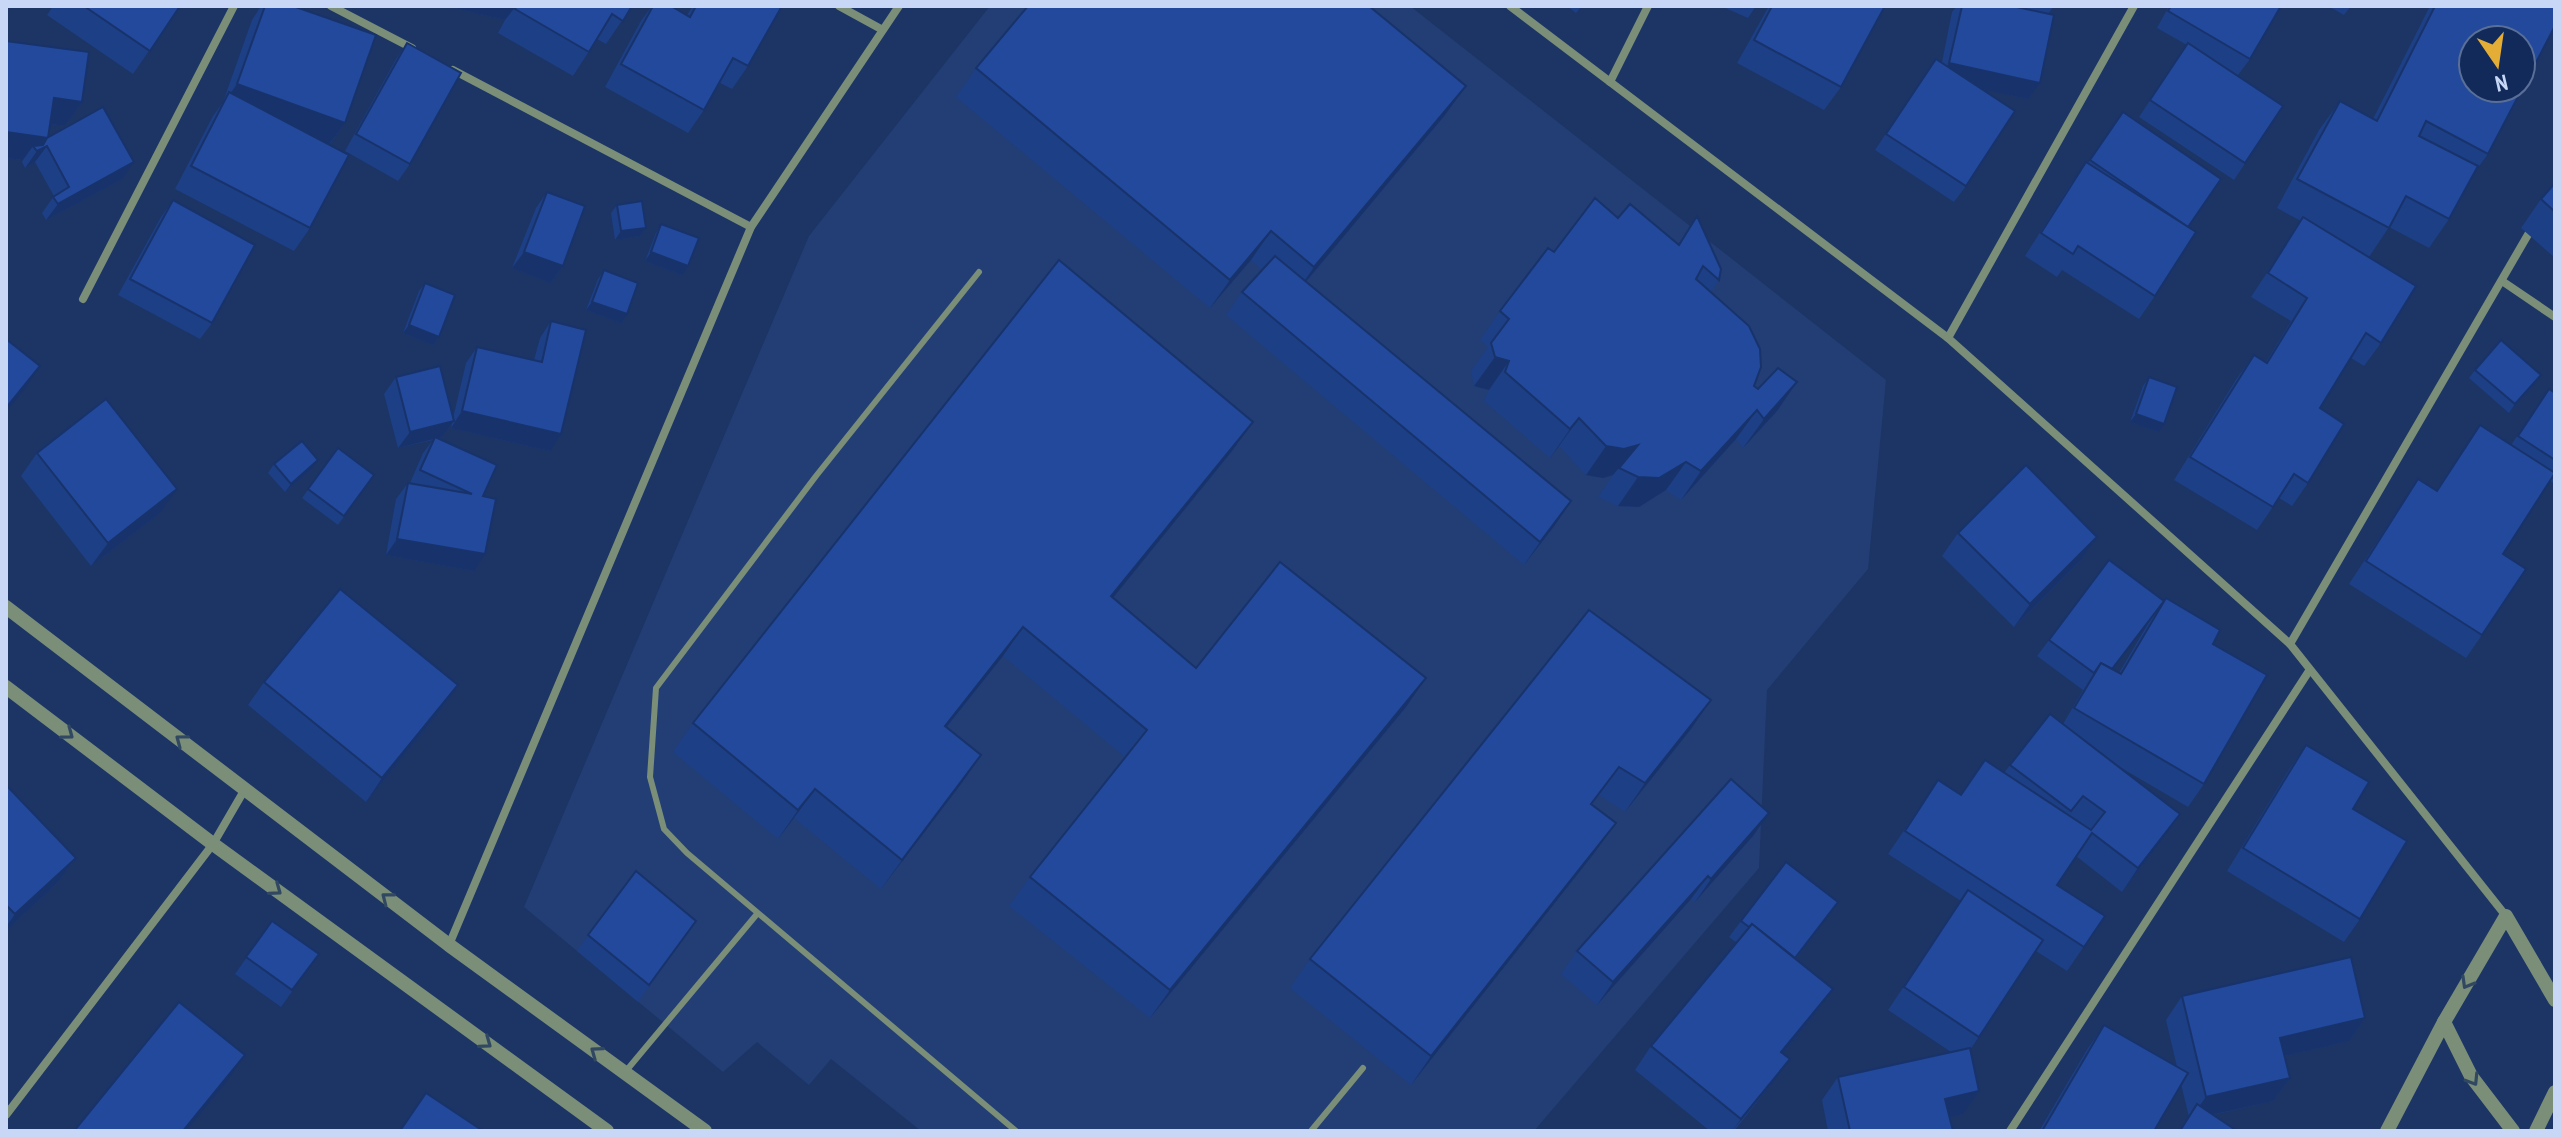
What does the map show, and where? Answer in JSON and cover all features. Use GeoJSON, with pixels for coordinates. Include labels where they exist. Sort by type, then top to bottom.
{"type":"FeatureCollection","features":[{"type":"Feature","properties":{"kind":"street"},"geometry":{"type":"LineString","coordinates":[[83,299],[234,6]]}},
{"type":"Feature","properties":{"kind":"street"},"geometry":{"type":"LineString","coordinates":[[331,6],[415,50]]}},
{"type":"Feature","properties":{"kind":"street"},"geometry":{"type":"LineString","coordinates":[[839,6],[881,29]]}},
{"type":"Feature","properties":{"kind":"street"},"geometry":{"type":"LineString","coordinates":[[449,945],[751,227],[899,6]]}},
{"type":"Feature","properties":{"kind":"street"},"geometry":{"type":"LineString","coordinates":[[1510,6],[1948,338],[2290,644],[2506,916],[2555,1000]]}},
{"type":"Feature","properties":{"kind":"street"},"geometry":{"type":"LineString","coordinates":[[1610,82],[1648,6]]}},
{"type":"Feature","properties":{"kind":"street"},"geometry":{"type":"LineString","coordinates":[[1948,338],[2134,6]]}},
{"type":"Feature","properties":{"kind":"street"},"geometry":{"type":"LineString","coordinates":[[443,65],[751,227]]}},
{"type":"Feature","properties":{"kind":"street"},"geometry":{"type":"LineString","coordinates":[[2290,644],[2540,214]]}},
{"type":"Feature","properties":{"kind":"street"},"geometry":{"type":"LineString","coordinates":[[2502,281],[2555,317]]}},
{"type":"Feature","properties":{"kind":"street"},"geometry":{"type":"LineString","coordinates":[[6,607],[449,945],[705,1131]]}},
{"type":"Feature","properties":{"kind":"street"},"geometry":{"type":"LineString","coordinates":[[2010,1131],[2309,671]]}},
{"type":"Feature","properties":{"kind":"street"},"geometry":{"type":"LineString","coordinates":[[6,687],[213,844],[607,1131]]}},
{"type":"Feature","properties":{"kind":"street"},"geometry":{"type":"LineString","coordinates":[[6,1115],[213,844],[245,788]]}},
{"type":"Feature","properties":{"kind":"street"},"geometry":{"type":"LineString","coordinates":[[2387,1131],[2444,1022],[2506,916]]}},
{"type":"Feature","properties":{"kind":"street"},"geometry":{"type":"LineString","coordinates":[[2444,1022],[2471,1076],[2513,1131]]}},
{"type":"Feature","properties":{"kind":"street"},"geometry":{"type":"LineString","coordinates":[[2536,1131],[2555,1092]]}},
{"type":"Feature","properties":{"kind":"lane"},"geometry":{"type":"LineString","coordinates":[[979,272],[816,476],[656,688],[650,777],[664,829],[687,853],[1016,1131]]}},
{"type":"Feature","properties":{"kind":"lane"},"geometry":{"type":"LineString","coordinates":[[624,1073],[757,914]]}},
{"type":"Feature","properties":{"kind":"lane"},"geometry":{"type":"LineString","coordinates":[[1311,1131],[1363,1068]]}},
{"type":"Feature","properties":{"kind":"shaded area"},"geometry":{"type":"Polygon","coordinates":[[[990,6],[1410,6],[1886,380],[1868,569],[1767,690],[1759,868],[1534,1131],[921,1131],[831,1059],[809,1085],[757,1042],[723,1072],[524,907],[809,236],[990,6]]]}},
{"type":"Feature","properties":{"kind":"building"},"geometry":{"type":"Polygon","coordinates":[[[84,6],[180,6],[150,51],[84,6]]]}},
{"type":"Feature","properties":{"kind":"building"},"geometry":{"type":"Polygon","coordinates":[[[265,6],[293,6],[376,35],[345,123],[237,84],[265,6]]]}},
{"type":"Feature","properties":{"kind":"building"},"geometry":{"type":"Polygon","coordinates":[[[517,6],[632,6],[623,21],[612,14],[589,52],[515,9],[517,6]]]}},
{"type":"Feature","properties":{"kind":"building"},"geometry":{"type":"Polygon","coordinates":[[[653,6],[671,6],[690,17],[696,6],[782,6],[748,66],[733,58],[704,110],[621,64],[653,6]]]}},
{"type":"Feature","properties":{"kind":"building"},"geometry":{"type":"Polygon","coordinates":[[[1028,6],[1369,6],[1466,86],[1314,267],[1271,231],[1230,280],[976,68],[1028,6]]]}},
{"type":"Feature","properties":{"kind":"building"},"geometry":{"type":"Polygon","coordinates":[[[1772,6],[1885,6],[1841,87],[1754,40],[1772,6]]]}},
{"type":"Feature","properties":{"kind":"building"},"geometry":{"type":"Polygon","coordinates":[[[1962,6],[2012,6],[2054,15],[2040,83],[1949,63],[1962,6]]]}},
{"type":"Feature","properties":{"kind":"building"},"geometry":{"type":"Polygon","coordinates":[[[2171,6],[2281,6],[2250,59],[2168,11],[2171,6]]]}},
{"type":"Feature","properties":{"kind":"building"},"geometry":{"type":"Polygon","coordinates":[[[2435,6],[2555,6],[2555,26],[2537,60],[2537,24],[2457,24],[2457,104],[2514,104],[2488,154],[2426,121],[2419,136],[2478,166],[2449,219],[2406,196],[2389,228],[2297,179],[2340,101],[2377,121],[2435,6]]]}},
{"type":"Feature","properties":{"kind":"building"},"geometry":{"type":"Polygon","coordinates":[[[6,41],[89,52],[82,102],[54,98],[48,138],[6,132],[6,41]]]}},
{"type":"Feature","properties":{"kind":"building"},"geometry":{"type":"Polygon","coordinates":[[[407,43],[461,73],[410,164],[356,134],[407,43]]]}},
{"type":"Feature","properties":{"kind":"building"},"geometry":{"type":"Polygon","coordinates":[[[2188,43],[2283,106],[2245,163],[2150,100],[2188,43]]]}},
{"type":"Feature","properties":{"kind":"building"},"geometry":{"type":"Polygon","coordinates":[[[1936,59],[2015,111],[1966,186],[1886,134],[1936,59]]]}},
{"type":"Feature","properties":{"kind":"building"},"geometry":{"type":"Polygon","coordinates":[[[229,92],[349,155],[310,228],[191,166],[229,92]]]}},
{"type":"Feature","properties":{"kind":"building"},"geometry":{"type":"Polygon","coordinates":[[[103,107],[134,162],[58,204],[53,197],[69,187],[47,146],[37,151],[33,146],[43,145],[47,138],[103,107]]]}},
{"type":"Feature","properties":{"kind":"building"},"geometry":{"type":"Polygon","coordinates":[[[2123,112],[2221,179],[2188,227],[2090,160],[2123,112]]]}},
{"type":"Feature","properties":{"kind":"building"},"geometry":{"type":"Polygon","coordinates":[[[2086,162],[2196,232],[2155,296],[2078,246],[2073,254],[2041,233],[2086,162]]]}},
{"type":"Feature","properties":{"kind":"building"},"geometry":{"type":"Polygon","coordinates":[[[2555,183],[2555,212],[2541,199],[2555,183]]]}},
{"type":"Feature","properties":{"kind":"building"},"geometry":{"type":"Polygon","coordinates":[[[547,192],[585,206],[563,266],[524,252],[547,192]]]}},
{"type":"Feature","properties":{"kind":"building"},"geometry":{"type":"Polygon","coordinates":[[[1595,198],[1618,218],[1630,204],[1679,245],[1697,216],[1721,269],[1719,280],[1703,266],[1696,279],[1749,326],[1760,349],[1761,367],[1754,386],[1758,389],[1778,368],[1797,382],[1764,419],[1757,410],[1701,471],[1686,462],[1659,478],[1638,477],[1619,468],[1638,445],[1624,449],[1606,446],[1579,418],[1570,429],[1505,372],[1509,361],[1495,357],[1491,343],[1509,319],[1500,311],[1548,248],[1554,252],[1595,198]]]}},
{"type":"Feature","properties":{"kind":"building"},"geometry":{"type":"Polygon","coordinates":[[[173,200],[255,245],[212,323],[130,279],[173,200]]]}},
{"type":"Feature","properties":{"kind":"building"},"geometry":{"type":"Polygon","coordinates":[[[642,201],[646,228],[621,231],[617,205],[642,201]]]}},
{"type":"Feature","properties":{"kind":"building"},"geometry":{"type":"Polygon","coordinates":[[[2303,217],[2416,286],[2381,343],[2366,333],[2320,408],[2344,424],[2308,483],[2294,474],[2273,507],[2190,457],[2254,355],[2267,363],[2307,298],[2268,273],[2303,217]]]}},
{"type":"Feature","properties":{"kind":"building"},"geometry":{"type":"Polygon","coordinates":[[[661,224],[699,238],[688,266],[651,252],[661,224]]]}},
{"type":"Feature","properties":{"kind":"building"},"geometry":{"type":"Polygon","coordinates":[[[1275,256],[1571,501],[1540,542],[1242,292],[1275,256]]]}},
{"type":"Feature","properties":{"kind":"building"},"geometry":{"type":"Polygon","coordinates":[[[1059,260],[1253,422],[1111,596],[1196,668],[1280,562],[1426,678],[1170,990],[1030,877],[1147,730],[1023,627],[945,726],[981,755],[902,860],[815,789],[798,810],[693,723],[1059,260]]]}},
{"type":"Feature","properties":{"kind":"building"},"geometry":{"type":"Polygon","coordinates":[[[604,270],[638,283],[627,314],[592,302],[604,270]]]}},
{"type":"Feature","properties":{"kind":"building"},"geometry":{"type":"Polygon","coordinates":[[[425,283],[455,295],[439,337],[409,325],[425,283]]]}},
{"type":"Feature","properties":{"kind":"building"},"geometry":{"type":"Polygon","coordinates":[[[551,321],[586,330],[561,434],[462,411],[477,347],[542,362],[551,321]]]}},
{"type":"Feature","properties":{"kind":"building"},"geometry":{"type":"Polygon","coordinates":[[[6,339],[40,366],[6,408],[6,339]]]}},
{"type":"Feature","properties":{"kind":"building"},"geometry":{"type":"Polygon","coordinates":[[[2501,340],[2541,375],[2515,404],[2475,370],[2501,340]]]}},
{"type":"Feature","properties":{"kind":"building"},"geometry":{"type":"Polygon","coordinates":[[[440,366],[454,421],[410,432],[396,377],[440,366]]]}},
{"type":"Feature","properties":{"kind":"building"},"geometry":{"type":"Polygon","coordinates":[[[2149,377],[2177,387],[2164,424],[2136,414],[2149,377]]]}},
{"type":"Feature","properties":{"kind":"building"},"geometry":{"type":"Polygon","coordinates":[[[2549,389],[2555,393],[2555,460],[2518,436],[2549,389]]]}},
{"type":"Feature","properties":{"kind":"building"},"geometry":{"type":"Polygon","coordinates":[[[106,399],[177,489],[108,543],[37,453],[106,399]]]}},
{"type":"Feature","properties":{"kind":"building"},"geometry":{"type":"Polygon","coordinates":[[[2480,425],[2555,473],[2503,554],[2526,569],[2482,635],[2366,561],[2418,479],[2437,491],[2480,425]]]}},
{"type":"Feature","properties":{"kind":"building"},"geometry":{"type":"Polygon","coordinates":[[[435,437],[497,465],[483,496],[496,499],[485,554],[397,539],[408,483],[472,494],[420,470],[435,437]]]}},
{"type":"Feature","properties":{"kind":"building"},"geometry":{"type":"Polygon","coordinates":[[[302,441],[318,460],[291,484],[274,464],[302,441]]]}},
{"type":"Feature","properties":{"kind":"building"},"geometry":{"type":"Polygon","coordinates":[[[338,448],[374,475],[344,516],[308,489],[338,448]]]}},
{"type":"Feature","properties":{"kind":"building"},"geometry":{"type":"Polygon","coordinates":[[[2026,465],[2097,537],[2030,604],[1958,533],[2026,465]]]}},
{"type":"Feature","properties":{"kind":"building"},"geometry":{"type":"Polygon","coordinates":[[[2109,560],[2164,601],[2112,669],[2101,663],[2094,673],[2049,640],[2109,560]]]}},
{"type":"Feature","properties":{"kind":"building"},"geometry":{"type":"Polygon","coordinates":[[[340,589],[458,685],[382,778],[264,682],[340,589]]]}},
{"type":"Feature","properties":{"kind":"building"},"geometry":{"type":"Polygon","coordinates":[[[2166,598],[2220,630],[2213,644],[2267,675],[2204,784],[2074,708],[2101,663],[2121,674],[2166,598]]]}},
{"type":"Feature","properties":{"kind":"building"},"geometry":{"type":"Polygon","coordinates":[[[1589,610],[1711,700],[1645,783],[1619,767],[1591,804],[1616,823],[1431,1056],[1310,959],[1589,610]]]}},
{"type":"Feature","properties":{"kind":"building"},"geometry":{"type":"Polygon","coordinates":[[[2050,714],[2180,814],[2138,868],[2092,833],[2057,885],[2105,916],[2084,947],[1905,831],[1938,780],[1961,795],[1985,760],[2091,830],[2105,812],[2083,796],[2071,811],[2010,765],[2050,714]]]}},
{"type":"Feature","properties":{"kind":"building"},"geometry":{"type":"Polygon","coordinates":[[[2306,745],[2369,782],[2353,809],[2407,841],[2360,919],[2243,848],[2306,745]]]}},
{"type":"Feature","properties":{"kind":"building"},"geometry":{"type":"Polygon","coordinates":[[[1731,779],[1769,813],[1613,982],[1577,951],[1731,779]]]}},
{"type":"Feature","properties":{"kind":"building"},"geometry":{"type":"Polygon","coordinates":[[[6,785],[76,858],[15,914],[6,905],[6,785]]]}},
{"type":"Feature","properties":{"kind":"building"},"geometry":{"type":"Polygon","coordinates":[[[1786,862],[1838,902],[1795,958],[1752,924],[1749,927],[1741,921],[1786,862]]]}},
{"type":"Feature","properties":{"kind":"building"},"geometry":{"type":"Polygon","coordinates":[[[636,871],[696,921],[649,985],[588,935],[636,871]]]}},
{"type":"Feature","properties":{"kind":"building"},"geometry":{"type":"Polygon","coordinates":[[[1968,890],[2043,940],[1979,1037],[1904,987],[1968,890]]]}},
{"type":"Feature","properties":{"kind":"building"},"geometry":{"type":"Polygon","coordinates":[[[272,921],[319,954],[292,990],[246,957],[272,921]]]}},
{"type":"Feature","properties":{"kind":"building"},"geometry":{"type":"Polygon","coordinates":[[[1752,924],[1833,989],[1781,1052],[1790,1059],[1741,1119],[1651,1046],[1752,924]]]}},
{"type":"Feature","properties":{"kind":"building"},"geometry":{"type":"Polygon","coordinates":[[[2351,957],[2365,1018],[2280,1038],[2290,1078],[2206,1097],[2182,996],[2351,957]]]}},
{"type":"Feature","properties":{"kind":"building"},"geometry":{"type":"Polygon","coordinates":[[[179,1002],[245,1055],[183,1131],[74,1131],[179,1002]]]}},
{"type":"Feature","properties":{"kind":"building"},"geometry":{"type":"Polygon","coordinates":[[[2104,1025],[2188,1073],[2154,1131],[2042,1131],[2104,1025]]]}},
{"type":"Feature","properties":{"kind":"building"},"geometry":{"type":"Polygon","coordinates":[[[1970,1048],[1979,1091],[1945,1099],[1953,1131],[1850,1131],[1838,1077],[1970,1048]]]}},
{"type":"Feature","properties":{"kind":"building"},"geometry":{"type":"Polygon","coordinates":[[[426,1093],[483,1131],[400,1131],[426,1093]]]}},
{"type":"Feature","properties":{"kind":"building"},"geometry":{"type":"Polygon","coordinates":[[[2197,1104],[2237,1131],[2180,1131],[2197,1104]]]}}]}
